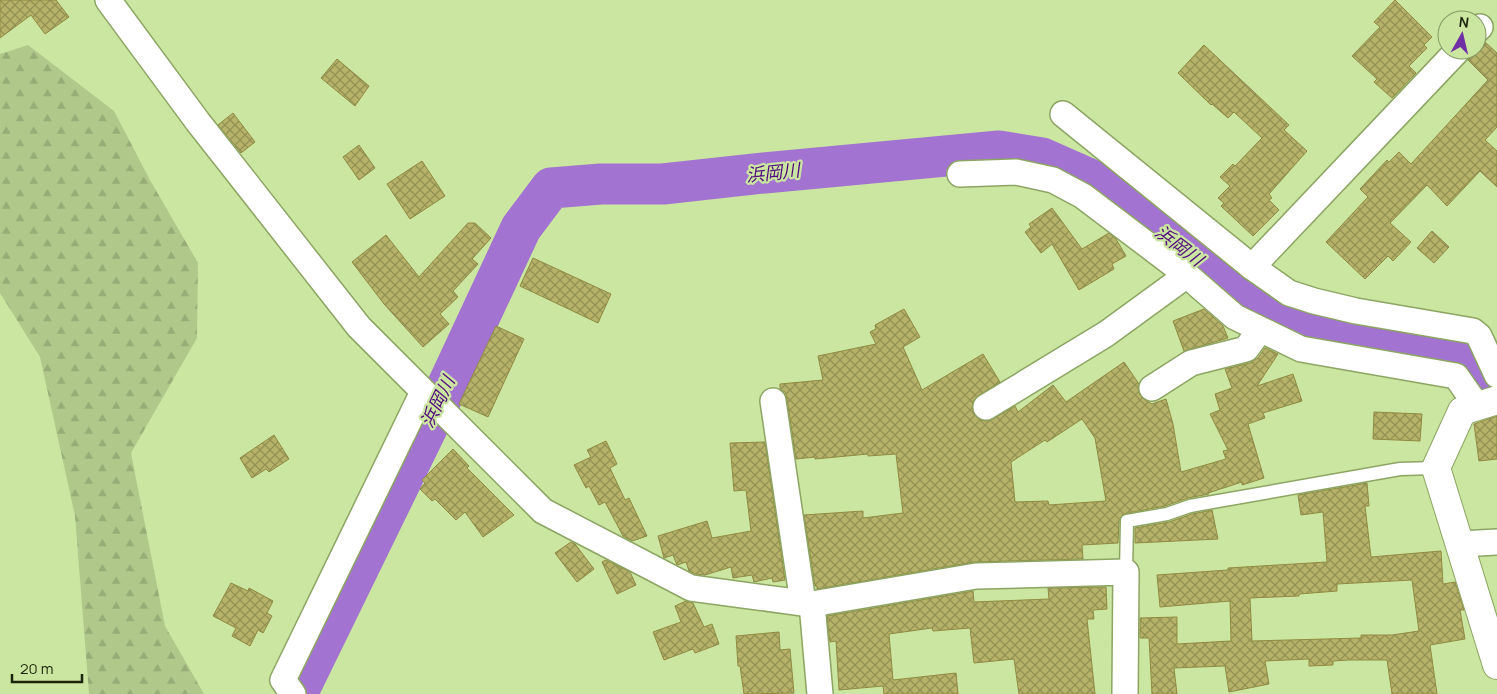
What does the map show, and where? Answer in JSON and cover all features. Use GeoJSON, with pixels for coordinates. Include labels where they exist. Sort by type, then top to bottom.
{"type":"FeatureCollection","features":[{"type":"Feature","properties":{"kind":"street"},"geometry":{"type":"LineString","coordinates":[[108,0],[198,122],[359,327],[542,511],[691,588],[807,604],[976,576],[1126,572],[1125,694]]}},
{"type":"Feature","properties":{"kind":"street"},"geometry":{"type":"LineString","coordinates":[[1252,267],[1449,60]]}},
{"type":"Feature","properties":{"kind":"street"},"geometry":{"type":"LineString","coordinates":[[1063,114],[1252,267],[1289,292],[1314,301],[1356,310],[1473,331],[1479,336],[1497,375]]}},
{"type":"Feature","properties":{"kind":"street"},"geometry":{"type":"LineString","coordinates":[[960,174],[1016,172],[1053,180],[1083,196],[1187,276],[1235,316],[1260,330],[1301,349],[1456,376],[1487,403]]}},
{"type":"Feature","properties":{"kind":"street"},"geometry":{"type":"LineString","coordinates":[[986,407],[1106,334],[1187,276]]}},
{"type":"Feature","properties":{"kind":"street"},"geometry":{"type":"LineString","coordinates":[[1152,388],[1191,363],[1246,348],[1260,330]]}},
{"type":"Feature","properties":{"kind":"street"},"geometry":{"type":"LineString","coordinates":[[291,692],[283,680],[432,400]]}},
{"type":"Feature","properties":{"kind":"street"},"geometry":{"type":"LineString","coordinates":[[773,401],[820,694]]}},
{"type":"Feature","properties":{"kind":"street"},"geometry":{"type":"LineString","coordinates":[[1487,403],[1462,411],[1436,468],[1497,665]]}},
{"type":"Feature","properties":{"kind":"street"},"geometry":{"type":"LineString","coordinates":[[1460,544],[1497,542]]}},
{"type":"Feature","properties":{"kind":"lane"},"geometry":{"type":"LineString","coordinates":[[1126,572],[1127,521],[1167,514],[1190,506],[1381,472],[1400,469],[1436,468]]}},
{"type":"Feature","properties":{"kind":"green space"},"geometry":{"type":"Polygon","coordinates":[[[28,45],[114,111],[150,180],[198,263],[197,338],[131,453],[165,626],[204,694],[89,694],[75,516],[40,357],[0,293],[0,54],[28,45]]]}},
{"type":"Feature","properties":{"kind":"building"},"geometry":{"type":"Polygon","coordinates":[[[0,0],[56,0],[69,17],[45,34],[31,15],[0,38],[0,0]]]}},
{"type":"Feature","properties":{"kind":"building"},"geometry":{"type":"Polygon","coordinates":[[[1395,0],[1432,37],[1424,45],[1427,48],[1409,66],[1416,73],[1392,98],[1374,82],[1377,79],[1352,56],[1380,27],[1374,22],[1395,0]]]}},
{"type":"Feature","properties":{"kind":"building"},"geometry":{"type":"Polygon","coordinates":[[[1487,44],[1497,53],[1497,127],[1485,140],[1497,151],[1497,187],[1480,171],[1447,206],[1427,185],[1390,223],[1411,242],[1393,261],[1388,256],[1365,279],[1326,242],[1368,197],[1360,189],[1387,160],[1389,162],[1399,152],[1411,164],[1488,80],[1468,60],[1487,60],[1487,44]]]}},
{"type":"Feature","properties":{"kind":"building"},"geometry":{"type":"Polygon","coordinates":[[[1204,45],[1289,125],[1284,130],[1307,151],[1269,194],[1272,198],[1269,200],[1279,210],[1253,236],[1221,206],[1224,203],[1218,198],[1230,186],[1220,177],[1233,164],[1235,166],[1262,138],[1234,112],[1228,118],[1211,105],[1178,73],[1204,45]]]}},
{"type":"Feature","properties":{"kind":"building"},"geometry":{"type":"Polygon","coordinates":[[[337,59],[369,86],[355,106],[321,78],[337,59]]]}},
{"type":"Feature","properties":{"kind":"building"},"geometry":{"type":"Polygon","coordinates":[[[233,113],[255,142],[241,153],[218,125],[233,113]]]}},
{"type":"Feature","properties":{"kind":"building"},"geometry":{"type":"Polygon","coordinates":[[[359,145],[375,168],[359,180],[343,157],[359,145]]]}},
{"type":"Feature","properties":{"kind":"building"},"geometry":{"type":"Polygon","coordinates":[[[422,161],[445,196],[410,219],[387,184],[422,161]]]}},
{"type":"Feature","properties":{"kind":"building"},"geometry":{"type":"Polygon","coordinates":[[[1052,208],[1082,249],[1109,233],[1116,239],[1126,256],[1112,264],[1114,269],[1079,290],[1052,244],[1041,253],[1025,232],[1031,227],[1029,224],[1052,208]]]}},
{"type":"Feature","properties":{"kind":"building"},"geometry":{"type":"Polygon","coordinates":[[[468,223],[475,223],[491,238],[472,259],[478,264],[453,291],[458,297],[440,314],[449,324],[423,347],[384,304],[352,262],[386,235],[419,277],[468,223]]]}},
{"type":"Feature","properties":{"kind":"building"},"geometry":{"type":"Polygon","coordinates":[[[1432,231],[1449,247],[1434,263],[1417,248],[1432,231]]]}},
{"type":"Feature","properties":{"kind":"building"},"geometry":{"type":"Polygon","coordinates":[[[533,258],[611,294],[598,323],[520,286],[533,258]]]}},
{"type":"Feature","properties":{"kind":"building"},"geometry":{"type":"Polygon","coordinates":[[[904,309],[920,337],[903,347],[922,390],[983,354],[1000,382],[973,401],[972,408],[974,414],[980,420],[987,421],[993,419],[1015,406],[1018,412],[1053,385],[1066,402],[1124,362],[1139,384],[1140,395],[1145,400],[1152,404],[1166,399],[1173,424],[1181,472],[1226,459],[1223,451],[1228,450],[1210,414],[1220,410],[1215,394],[1232,388],[1225,369],[1250,363],[1258,358],[1265,348],[1278,354],[1257,386],[1293,374],[1302,401],[1263,413],[1265,418],[1248,424],[1264,478],[1242,485],[1242,482],[1209,494],[1188,498],[1165,506],[1123,514],[1119,521],[1118,543],[1082,545],[1083,559],[974,562],[817,589],[804,515],[863,511],[863,518],[903,513],[896,454],[796,459],[787,399],[785,392],[780,389],[780,384],[823,380],[818,356],[876,344],[870,332],[876,329],[875,325],[904,309]],[[1082,419],[1047,442],[1045,440],[1011,462],[1015,502],[1048,501],[1049,505],[1106,501],[1095,438],[1082,419]]]}},
{"type":"Feature","properties":{"kind":"building"},"geometry":{"type":"Polygon","coordinates":[[[1204,309],[1223,326],[1228,338],[1184,351],[1173,321],[1204,309]]]}},
{"type":"Feature","properties":{"kind":"building"},"geometry":{"type":"Polygon","coordinates":[[[496,326],[524,339],[488,417],[459,404],[496,326]]]}},
{"type":"Feature","properties":{"kind":"building"},"geometry":{"type":"Polygon","coordinates":[[[1374,412],[1422,414],[1420,441],[1373,439],[1374,412]]]}},
{"type":"Feature","properties":{"kind":"building"},"geometry":{"type":"Polygon","coordinates":[[[1497,416],[1497,459],[1479,461],[1474,424],[1497,416]]]}},
{"type":"Feature","properties":{"kind":"building"},"geometry":{"type":"Polygon","coordinates":[[[274,435],[289,459],[269,472],[266,469],[252,478],[240,458],[274,435]]]}},
{"type":"Feature","properties":{"kind":"building"},"geometry":{"type":"Polygon","coordinates":[[[606,441],[617,464],[610,468],[625,500],[629,498],[647,536],[632,541],[623,536],[605,502],[599,505],[589,486],[586,488],[574,465],[591,457],[587,450],[606,441]]]}},
{"type":"Feature","properties":{"kind":"building"},"geometry":{"type":"Polygon","coordinates":[[[765,442],[785,580],[773,582],[772,578],[754,582],[752,575],[733,578],[731,567],[705,575],[695,574],[689,571],[686,562],[677,565],[673,555],[664,558],[658,536],[707,521],[712,538],[751,531],[746,490],[734,491],[730,443],[765,442]]]}},
{"type":"Feature","properties":{"kind":"building"},"geometry":{"type":"Polygon","coordinates":[[[453,449],[469,466],[467,468],[514,515],[483,537],[465,512],[456,520],[435,499],[432,501],[420,489],[425,483],[422,480],[453,449]]]}},
{"type":"Feature","properties":{"kind":"building"},"geometry":{"type":"Polygon","coordinates":[[[1367,483],[1369,506],[1365,506],[1371,557],[1441,551],[1443,584],[1455,582],[1464,610],[1460,610],[1465,639],[1430,645],[1437,694],[1392,694],[1387,660],[1333,661],[1333,665],[1309,666],[1309,659],[1265,661],[1269,684],[1229,692],[1225,666],[1174,668],[1177,694],[1152,694],[1149,638],[1140,638],[1140,618],[1177,617],[1177,644],[1231,641],[1230,601],[1160,607],[1157,575],[1228,570],[1228,568],[1327,562],[1323,512],[1301,515],[1298,495],[1367,483]],[[1412,580],[1337,584],[1337,591],[1299,594],[1299,596],[1250,598],[1252,641],[1361,638],[1361,635],[1392,635],[1419,631],[1412,580]]]}},
{"type":"Feature","properties":{"kind":"building"},"geometry":{"type":"Polygon","coordinates":[[[1212,510],[1218,539],[1135,543],[1135,528],[1169,522],[1192,514],[1212,510]]]}},
{"type":"Feature","properties":{"kind":"building"},"geometry":{"type":"Polygon","coordinates":[[[571,542],[575,544],[594,569],[577,582],[555,553],[571,542]]]}},
{"type":"Feature","properties":{"kind":"building"},"geometry":{"type":"Polygon","coordinates":[[[606,560],[630,572],[636,585],[617,594],[602,562],[606,560]]]}},
{"type":"Feature","properties":{"kind":"building"},"geometry":{"type":"Polygon","coordinates":[[[231,583],[248,591],[249,588],[273,601],[267,613],[272,616],[263,633],[258,630],[250,646],[232,636],[236,628],[213,616],[231,583]]]}},
{"type":"Feature","properties":{"kind":"building"},"geometry":{"type":"Polygon","coordinates":[[[1106,587],[1107,609],[1093,610],[1094,619],[1087,619],[1095,694],[1019,694],[1014,659],[974,663],[970,628],[933,631],[932,628],[889,634],[893,680],[956,673],[958,694],[884,694],[883,686],[839,690],[836,641],[830,642],[827,616],[973,591],[974,602],[1049,599],[1048,588],[1106,587]]]}},
{"type":"Feature","properties":{"kind":"building"},"geometry":{"type":"Polygon","coordinates":[[[686,601],[693,603],[704,627],[712,624],[719,644],[695,653],[693,649],[664,660],[653,632],[681,622],[675,606],[686,601]]]}},
{"type":"Feature","properties":{"kind":"building"},"geometry":{"type":"Polygon","coordinates":[[[779,632],[780,650],[790,649],[794,693],[744,694],[740,666],[738,666],[736,636],[779,632]]]}},
{"type":"Feature","properties":{"kind":"waterway","name":"浜岡川"},"geometry":{"type":"LineString","coordinates":[[297,694],[445,391],[521,228],[551,188],[601,184],[663,184],[999,151],[1042,158],[1101,184],[1184,253],[1279,313],[1321,330],[1462,357],[1482,379],[1497,375]]}}]}
